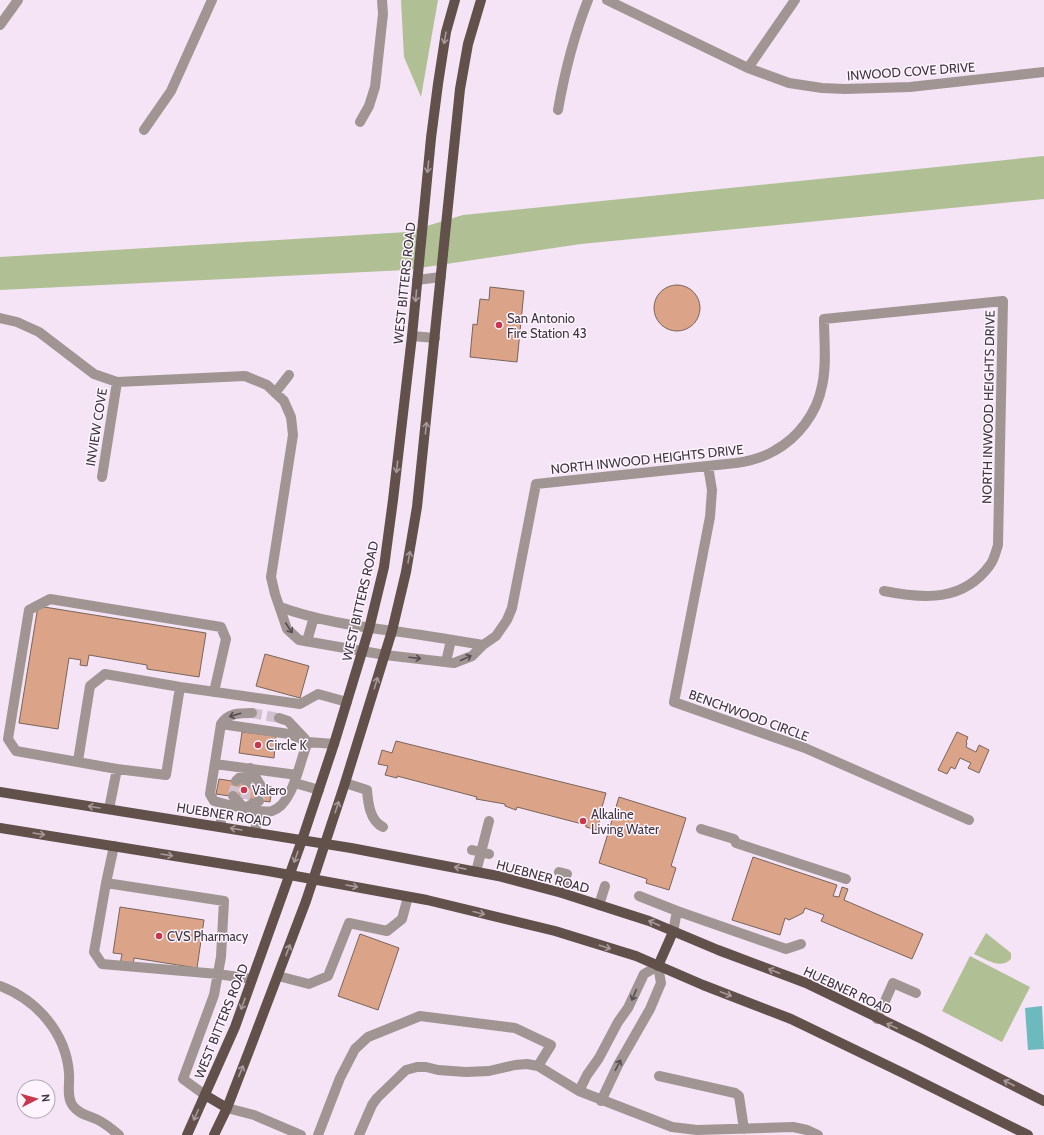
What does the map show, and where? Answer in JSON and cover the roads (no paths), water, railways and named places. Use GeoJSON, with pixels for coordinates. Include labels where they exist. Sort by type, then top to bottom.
{"type":"FeatureCollection","features":[{"type":"Feature","properties":{"kind":"main road","name":"WEST BITTERS ROAD"},"geometry":{"type":"LineString","coordinates":[[187,1135],[235,1027],[290,875],[347,702],[369,629],[384,567],[394,500],[438,84],[446,32],[455,0]]}},
{"type":"Feature","properties":{"kind":"main road"},"geometry":{"type":"LineString","coordinates":[[214,1135],[278,976],[314,879],[385,655],[406,572],[418,507],[460,89],[468,44],[481,0]]}},
{"type":"Feature","properties":{"kind":"main road","name":"HUEBNER ROAD"},"geometry":{"type":"LineString","coordinates":[[0,792],[325,844],[498,876],[562,893],[649,921],[673,932],[806,983],[877,1019],[922,1039],[1044,1101]]}},
{"type":"Feature","properties":{"kind":"main road"},"geometry":{"type":"LineString","coordinates":[[0,828],[314,879],[408,897],[555,931],[636,956],[703,985],[791,1019],[1028,1135]]}},
{"type":"Feature","properties":{"kind":"main road"},"geometry":{"type":"LineString","coordinates":[[658,966],[673,932]]}},
{"type":"Feature","properties":{"kind":"main road"},"geometry":{"type":"LineString","coordinates":[[205,1095],[226,1108]]}},
{"type":"Feature","properties":{"kind":"street"},"geometry":{"type":"LineString","coordinates":[[0,25],[18,0]]}},
{"type":"Feature","properties":{"kind":"street"},"geometry":{"type":"LineString","coordinates":[[144,130],[171,91],[212,0]]}},
{"type":"Feature","properties":{"kind":"street"},"geometry":{"type":"LineString","coordinates":[[360,122],[369,106],[376,87],[383,14],[382,0]]}},
{"type":"Feature","properties":{"kind":"street"},"geometry":{"type":"LineString","coordinates":[[558,110],[564,72],[576,31],[588,0]]}},
{"type":"Feature","properties":{"kind":"street","name":"INWOOD COVE DRIVE"},"geometry":{"type":"LineString","coordinates":[[607,0],[748,68],[789,83],[845,90],[910,86],[1044,72]]}},
{"type":"Feature","properties":{"kind":"street"},"geometry":{"type":"LineString","coordinates":[[748,68],[795,0]]}},
{"type":"Feature","properties":{"kind":"street"},"geometry":{"type":"LineString","coordinates":[[417,280],[441,277]]}},
{"type":"Feature","properties":{"kind":"street","name":"NORTH INWOOD HEIGHTS DRIVE"},"geometry":{"type":"LineString","coordinates":[[117,382],[246,376],[267,385],[284,401],[291,417],[293,435],[271,577],[274,594],[287,629],[299,640],[362,652],[454,664],[472,656],[483,645],[496,636],[507,620],[512,608],[536,484],[736,463],[755,459],[774,451],[791,439],[805,424],[816,407],[822,387],[824,367],[824,319],[1003,301],[998,545],[991,564],[972,584],[954,593],[930,596],[908,596],[884,591]]}},
{"type":"Feature","properties":{"kind":"street"},"geometry":{"type":"LineString","coordinates":[[0,318],[17,322],[39,332],[94,374],[117,382]]}},
{"type":"Feature","properties":{"kind":"street"},"geometry":{"type":"LineString","coordinates":[[412,336],[435,338]]}},
{"type":"Feature","properties":{"kind":"street"},"geometry":{"type":"LineString","coordinates":[[275,393],[289,376]]}},
{"type":"Feature","properties":{"kind":"street","name":"INVIEW COVE"},"geometry":{"type":"LineString","coordinates":[[102,477],[117,382]]}},
{"type":"Feature","properties":{"kind":"street","name":"BENCHWOOD CIRCLE"},"geometry":{"type":"LineString","coordinates":[[708,466],[712,490],[710,517],[674,702],[805,748],[969,820]]}},
{"type":"Feature","properties":{"kind":"street"},"geometry":{"type":"LineString","coordinates":[[180,687],[166,775],[117,769],[16,751],[8,739],[29,610],[50,599],[222,627],[226,639],[214,692]]}},
{"type":"Feature","properties":{"kind":"street"},"geometry":{"type":"LineString","coordinates":[[280,607],[314,617],[369,629],[392,631],[483,645]]}},
{"type":"Feature","properties":{"kind":"street"},"geometry":{"type":"LineString","coordinates":[[307,641],[314,617]]}},
{"type":"Feature","properties":{"kind":"street"},"geometry":{"type":"LineString","coordinates":[[446,662],[451,640]]}},
{"type":"Feature","properties":{"kind":"street"},"geometry":{"type":"LineString","coordinates":[[78,761],[90,686],[105,674],[180,687],[300,704],[318,694],[347,702]]}},
{"type":"Feature","properties":{"kind":"street"},"geometry":{"type":"LineString","coordinates":[[252,713],[234,714],[224,719],[221,724],[210,794],[214,801],[231,801],[258,805],[271,812],[282,805],[296,779],[303,753],[308,742]]}},
{"type":"Feature","properties":{"kind":"street"},"geometry":{"type":"LineString","coordinates":[[279,718],[288,721],[308,742]]}},
{"type":"Feature","properties":{"kind":"street"},"geometry":{"type":"LineString","coordinates":[[221,724],[289,734],[308,742],[334,744]]}},
{"type":"Feature","properties":{"kind":"street"},"geometry":{"type":"LineString","coordinates":[[215,764],[250,768],[296,779],[319,790]]}},
{"type":"Feature","properties":{"kind":"street"},"geometry":{"type":"LineString","coordinates":[[236,781],[250,768]]}},
{"type":"Feature","properties":{"kind":"street"},"geometry":{"type":"LineString","coordinates":[[247,783],[250,768]]}},
{"type":"Feature","properties":{"kind":"street"},"geometry":{"type":"LineString","coordinates":[[250,768],[261,786]]}},
{"type":"Feature","properties":{"kind":"street"},"geometry":{"type":"LineString","coordinates":[[109,809],[117,769]]}},
{"type":"Feature","properties":{"kind":"street"},"geometry":{"type":"LineString","coordinates":[[345,783],[367,790],[368,804],[371,812],[377,823],[383,827]]}},
{"type":"Feature","properties":{"kind":"street"},"geometry":{"type":"LineString","coordinates":[[220,827],[222,814],[231,801]]}},
{"type":"Feature","properties":{"kind":"street"},"geometry":{"type":"LineString","coordinates":[[255,833],[258,805]]}},
{"type":"Feature","properties":{"kind":"street"},"geometry":{"type":"LineString","coordinates":[[476,872],[489,821]]}},
{"type":"Feature","properties":{"kind":"street"},"geometry":{"type":"LineString","coordinates":[[700,829],[734,839],[736,843],[846,879]]}},
{"type":"Feature","properties":{"kind":"street"},"geometry":{"type":"LineString","coordinates":[[114,846],[94,952],[102,964],[218,974],[252,979]]}},
{"type":"Feature","properties":{"kind":"street"},"geometry":{"type":"LineString","coordinates":[[562,893],[564,876]]}},
{"type":"Feature","properties":{"kind":"street"},"geometry":{"type":"LineString","coordinates":[[106,883],[224,901],[221,957],[214,995],[183,1079],[205,1095]]}},
{"type":"Feature","properties":{"kind":"street"},"geometry":{"type":"LineString","coordinates":[[599,905],[605,886]]}},
{"type":"Feature","properties":{"kind":"street"},"geometry":{"type":"LineString","coordinates":[[639,896],[677,911],[786,949],[801,944]]}},
{"type":"Feature","properties":{"kind":"street"},"geometry":{"type":"LineString","coordinates":[[278,976],[309,984],[328,976],[348,923],[387,931],[402,919],[408,897]]}},
{"type":"Feature","properties":{"kind":"street"},"geometry":{"type":"LineString","coordinates":[[673,932],[677,911]]}},
{"type":"Feature","properties":{"kind":"street"},"geometry":{"type":"LineString","coordinates":[[579,1091],[618,1022],[628,1008],[644,974],[658,966],[660,983],[650,1010],[618,1065],[602,1101]]}},
{"type":"Feature","properties":{"kind":"street"},"geometry":{"type":"LineString","coordinates":[[877,1019],[893,983],[916,993]]}},
{"type":"Feature","properties":{"kind":"street"},"geometry":{"type":"LineString","coordinates":[[0,986],[19,995],[37,1009],[46,1017],[56,1032],[66,1058],[69,1072],[69,1097],[73,1106],[81,1113],[102,1122],[119,1135]]}},
{"type":"Feature","properties":{"kind":"street"},"geometry":{"type":"LineString","coordinates":[[318,1135],[340,1078],[355,1049],[368,1037],[420,1016],[515,1028],[551,1045],[538,1066]]}},
{"type":"Feature","properties":{"kind":"street"},"geometry":{"type":"LineString","coordinates":[[359,1135],[372,1105],[406,1070],[417,1067],[426,1067],[438,1070],[466,1072],[515,1065],[538,1066],[579,1091],[672,1127],[697,1130],[792,1127],[807,1130],[818,1135]]}},
{"type":"Feature","properties":{"kind":"street"},"geometry":{"type":"LineString","coordinates":[[659,1076],[735,1093],[739,1096],[744,1129]]}},
{"type":"Feature","properties":{"kind":"street"},"geometry":{"type":"LineString","coordinates":[[226,1108],[254,1115],[301,1135]]}},
{"type":"Feature","properties":{"kind":"water"},"geometry":{"type":"Polygon","coordinates":[[[1042,1006],[1044,1049],[1028,1050],[1025,1008],[1042,1006]]]}},
{"type":"Feature","properties":{"kind":"tunnel"},"geometry":{"type":"LineString","coordinates":[[252,713],[279,718]]}},
{"type":"Feature","properties":{"kind":"tunnel"},"geometry":{"type":"LineString","coordinates":[[233,796],[236,781]]}},
{"type":"Feature","properties":{"kind":"tunnel"},"geometry":{"type":"LineString","coordinates":[[245,799],[247,783]]}},
{"type":"Feature","properties":{"kind":"tunnel"},"geometry":{"type":"LineString","coordinates":[[259,801],[261,786]]}},
{"type":"Feature","properties":{"kind":"place","name":"San Antonio Fire Station 43"},"geometry":{"type":"Point","coordinates":[499,325]}},
{"type":"Feature","properties":{"kind":"place","name":"Circle K"},"geometry":{"type":"Point","coordinates":[258,745]}},
{"type":"Feature","properties":{"kind":"place","name":"Valero"},"geometry":{"type":"Point","coordinates":[244,790]}},
{"type":"Feature","properties":{"kind":"place","name":"Alkaline Living Water"},"geometry":{"type":"Point","coordinates":[583,821]}},
{"type":"Feature","properties":{"kind":"place","name":"CVS Pharmacy"},"geometry":{"type":"Point","coordinates":[159,936]}}]}
